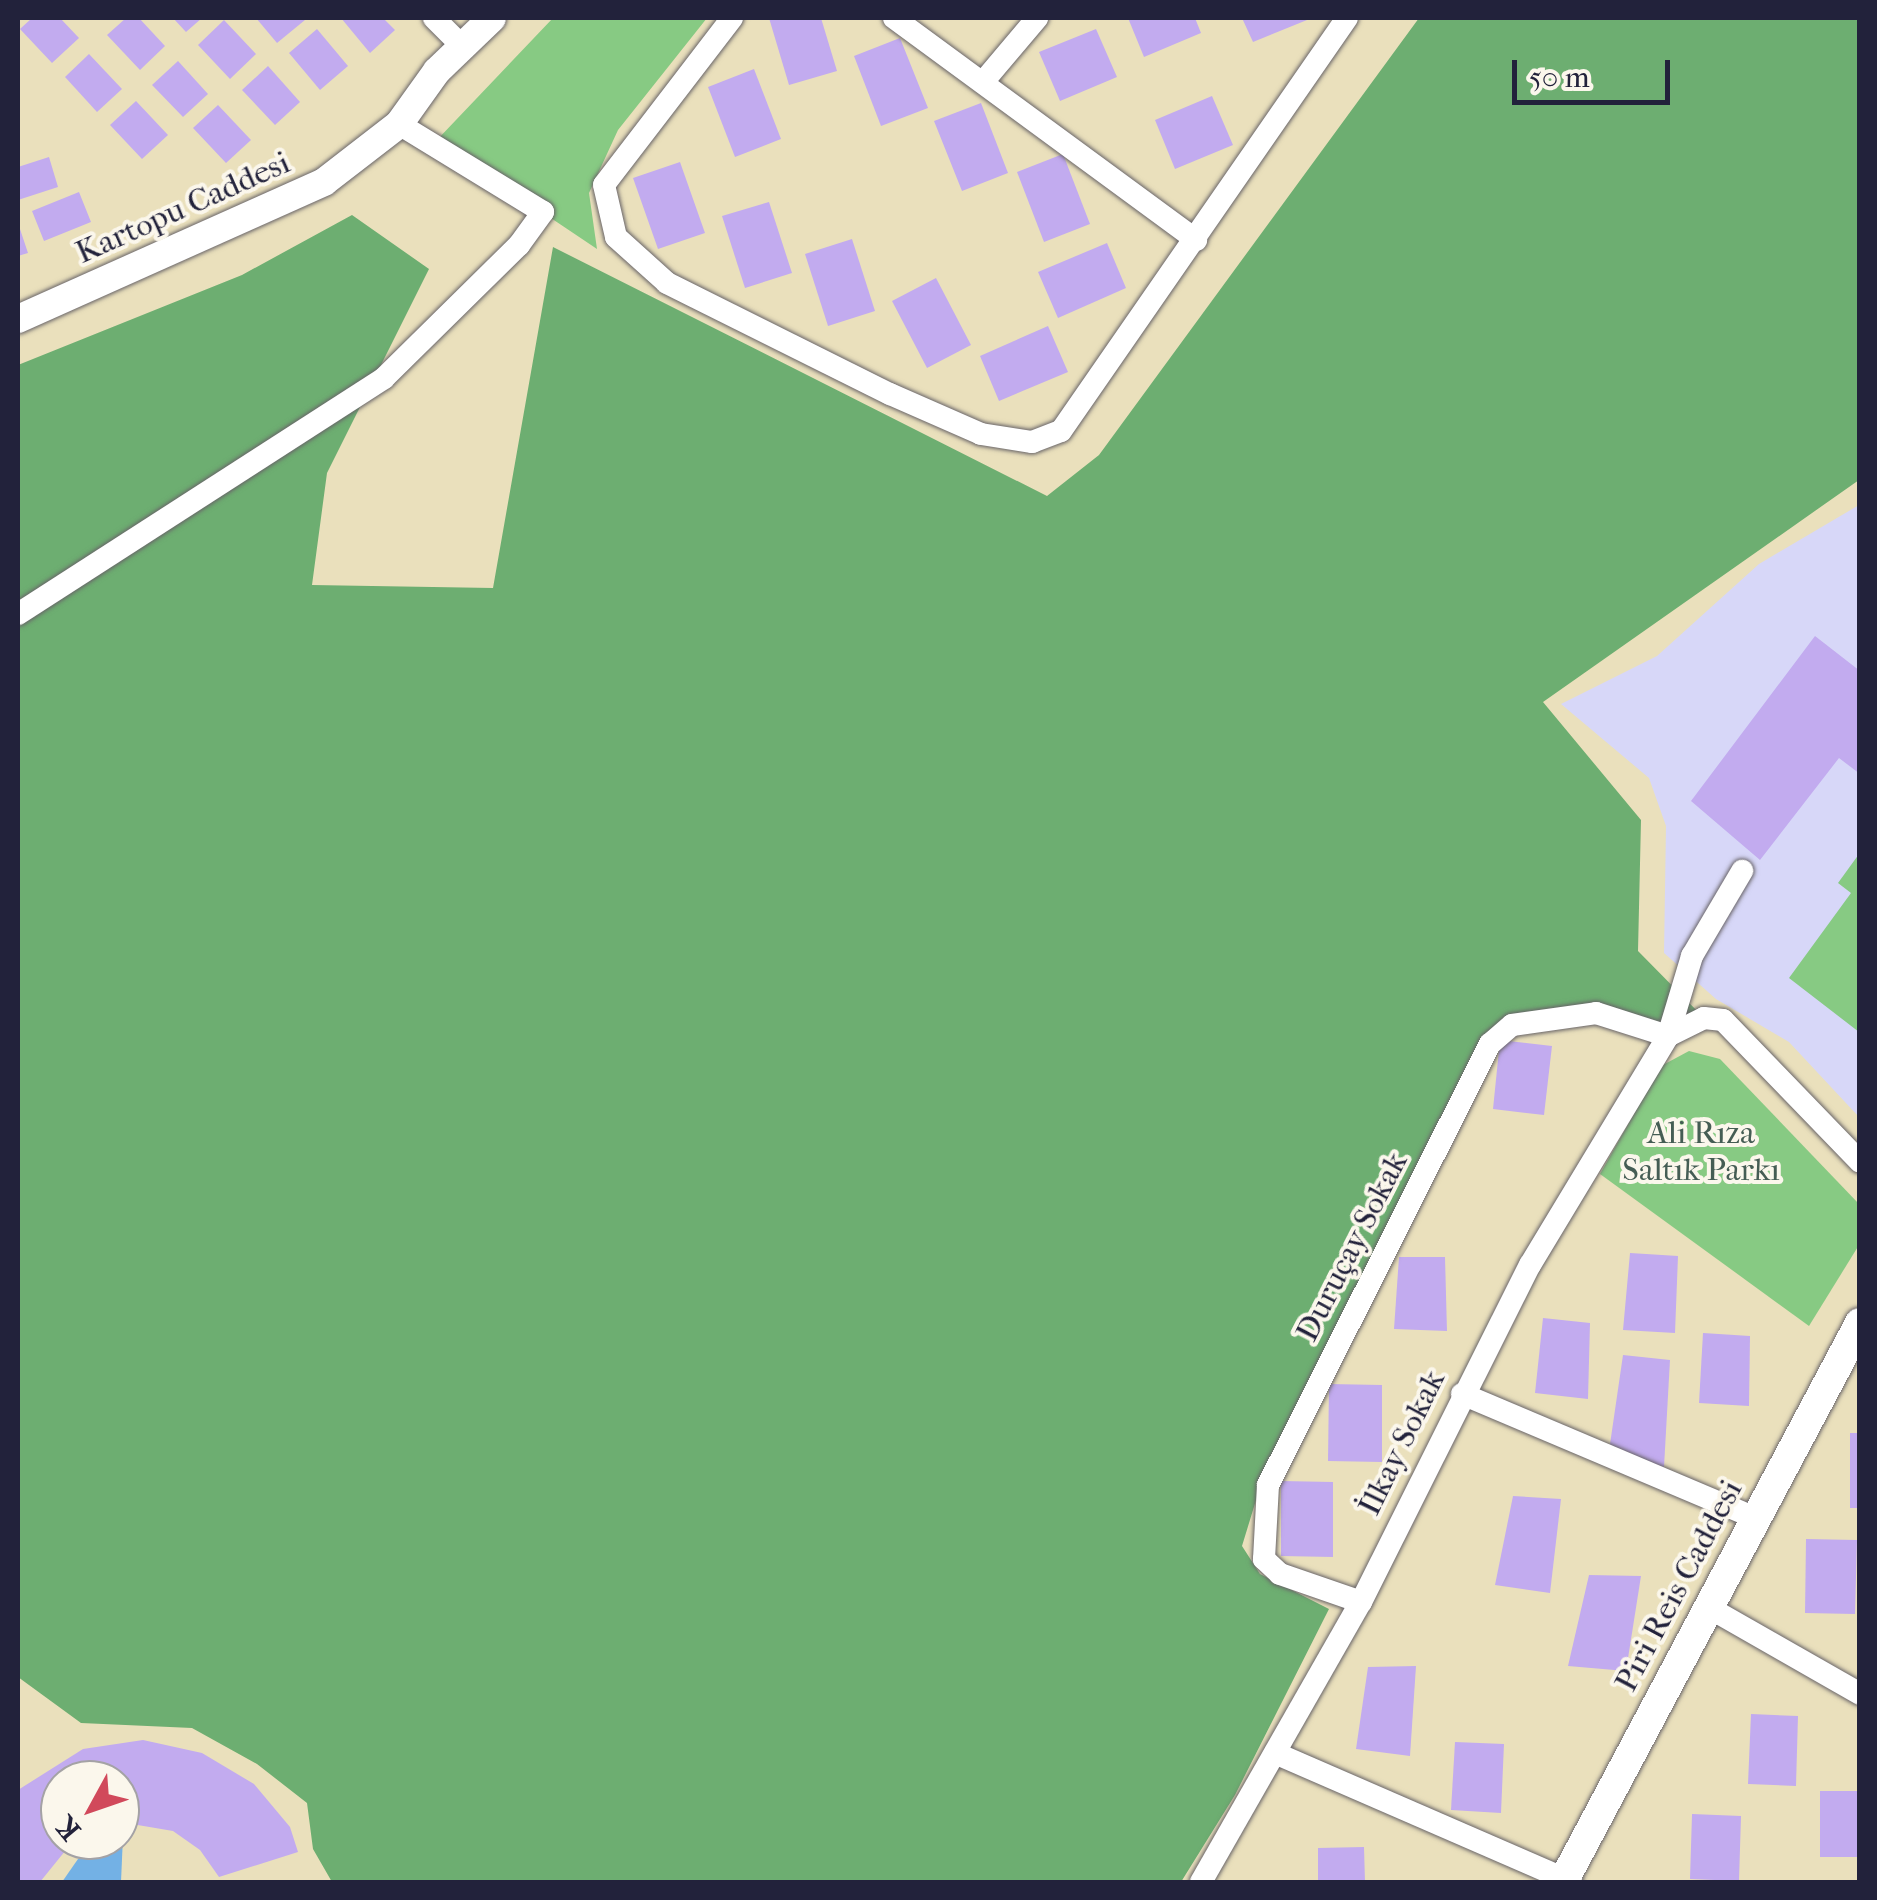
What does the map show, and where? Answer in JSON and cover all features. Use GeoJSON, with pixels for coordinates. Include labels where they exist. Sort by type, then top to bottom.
{"type":"FeatureCollection","features":[{"type":"Feature","properties":{"kind":"main road","name":"Piri Reis Caddesi"},"geometry":{"type":"LineString","coordinates":[[1566,1881],[1706,1606],[1860,1323]]}},
{"type":"Feature","properties":{"kind":"street"},"geometry":{"type":"LineString","coordinates":[[434,18],[462,47]]}},
{"type":"Feature","properties":{"kind":"street","name":"Kartopu Caddesi"},"geometry":{"type":"LineString","coordinates":[[18,320],[262,215],[324,182],[399,124],[462,47],[492,18]]}},
{"type":"Feature","properties":{"kind":"street"},"geometry":{"type":"LineString","coordinates":[[732,18],[604,186],[616,236],[667,283],[890,394],[981,434],[1032,442],[1062,432],[1346,18]]}},
{"type":"Feature","properties":{"kind":"street"},"geometry":{"type":"LineString","coordinates":[[894,18],[1196,240]]}},
{"type":"Feature","properties":{"kind":"street"},"geometry":{"type":"LineString","coordinates":[[983,82],[1038,18]]}},
{"type":"Feature","properties":{"kind":"street"},"geometry":{"type":"LineString","coordinates":[[18,614],[384,378],[519,245],[543,212],[399,124]]}},
{"type":"Feature","properties":{"kind":"street","name":"İlkay Sokak"},"geometry":{"type":"LineString","coordinates":[[1201,1882],[1361,1602],[1462,1394],[1597,1148],[1668,1036],[1692,956],[1742,872]]}},
{"type":"Feature","properties":{"kind":"street","name":"Duruçay Sokak"},"geometry":{"type":"LineString","coordinates":[[1361,1602],[1280,1574],[1264,1559],[1268,1485],[1490,1044],[1512,1025],[1596,1013],[1668,1036]]}},
{"type":"Feature","properties":{"kind":"street"},"geometry":{"type":"LineString","coordinates":[[1668,1036],[1704,1018],[1723,1020],[1860,1162]]}},
{"type":"Feature","properties":{"kind":"street"},"geometry":{"type":"LineString","coordinates":[[1462,1394],[1755,1518]]}},
{"type":"Feature","properties":{"kind":"street"},"geometry":{"type":"LineString","coordinates":[[1706,1606],[1860,1694]]}},
{"type":"Feature","properties":{"kind":"street"},"geometry":{"type":"LineString","coordinates":[[1274,1754],[1566,1881]]}},
{"type":"Feature","properties":{"kind":"shaded area"},"geometry":{"type":"Polygon","coordinates":[[[1859,505],[1859,1117],[1789,1042],[1716,999],[1664,953],[1666,826],[1649,778],[1561,704],[1657,656],[1759,564],[1859,505]]]}},
{"type":"Feature","properties":{"kind":"green space"},"geometry":{"type":"Polygon","coordinates":[[[553,18],[707,18],[618,130],[589,193],[597,249],[436,141],[553,18]]]}},
{"type":"Feature","properties":{"kind":"green space"},"geometry":{"type":"Polygon","coordinates":[[[1419,18],[1859,18],[1859,480],[1543,702],[1641,820],[1638,951],[1704,1018],[1668,1036],[1596,1013],[1512,1025],[1268,1461],[1242,1546],[1260,1574],[1329,1609],[1235,1795],[1181,1882],[332,1882],[313,1849],[307,1803],[257,1764],[192,1728],[81,1723],[18,1677],[18,365],[242,275],[352,215],[429,269],[327,473],[312,585],[493,588],[553,247],[1047,496],[1099,455],[1419,18]]]}},
{"type":"Feature","properties":{"kind":"green space"},"geometry":{"type":"Polygon","coordinates":[[[1859,854],[1859,1032],[1789,978],[1851,893],[1838,883],[1859,854]]]}},
{"type":"Feature","properties":{"kind":"green space","name":"Ali Rıza Saltık Parkı"},"geometry":{"type":"Polygon","coordinates":[[[1689,1051],[1720,1059],[1859,1204],[1859,1245],[1809,1326],[1600,1174],[1661,1066],[1689,1051]]]}},
{"type":"Feature","properties":{"kind":"water"},"geometry":{"type":"Polygon","coordinates":[[[77,1860],[122,1860],[121,1882],[62,1882],[77,1860]]]}},
{"type":"Feature","properties":{"kind":"building"},"geometry":{"type":"Polygon","coordinates":[[[32,18],[60,18],[79,38],[52,63],[20,29],[32,18]]]}},
{"type":"Feature","properties":{"kind":"building"},"geometry":{"type":"Polygon","coordinates":[[[126,18],[139,18],[165,46],[140,70],[107,35],[126,18]]]}},
{"type":"Feature","properties":{"kind":"building"},"geometry":{"type":"Polygon","coordinates":[[[173,18],[202,18],[186,32],[173,18]]]}},
{"type":"Feature","properties":{"kind":"building"},"geometry":{"type":"Polygon","coordinates":[[[256,18],[303,18],[305,20],[277,43],[256,18]]]}},
{"type":"Feature","properties":{"kind":"building"},"geometry":{"type":"Polygon","coordinates":[[[341,18],[383,18],[395,30],[370,53],[341,18]]]}},
{"type":"Feature","properties":{"kind":"building"},"geometry":{"type":"Polygon","coordinates":[[[769,18],[821,18],[837,71],[789,85],[769,18]]]}},
{"type":"Feature","properties":{"kind":"building"},"geometry":{"type":"Polygon","coordinates":[[[1128,18],[1195,18],[1201,33],[1144,57],[1128,18]]]}},
{"type":"Feature","properties":{"kind":"building"},"geometry":{"type":"Polygon","coordinates":[[[1242,18],[1312,18],[1253,42],[1242,18]]]}},
{"type":"Feature","properties":{"kind":"building"},"geometry":{"type":"Polygon","coordinates":[[[224,20],[256,54],[230,79],[198,45],[224,20]]]}},
{"type":"Feature","properties":{"kind":"building"},"geometry":{"type":"Polygon","coordinates":[[[317,29],[348,66],[320,90],[289,53],[317,29]]]}},
{"type":"Feature","properties":{"kind":"building"},"geometry":{"type":"Polygon","coordinates":[[[1096,29],[1117,77],[1060,101],[1039,52],[1096,29]]]}},
{"type":"Feature","properties":{"kind":"building"},"geometry":{"type":"Polygon","coordinates":[[[900,38],[928,108],[881,126],[854,56],[900,38]]]}},
{"type":"Feature","properties":{"kind":"building"},"geometry":{"type":"Polygon","coordinates":[[[89,54],[122,89],[97,112],[65,77],[89,54]]]}},
{"type":"Feature","properties":{"kind":"building"},"geometry":{"type":"Polygon","coordinates":[[[178,61],[208,94],[183,117],[152,85],[178,61]]]}},
{"type":"Feature","properties":{"kind":"building"},"geometry":{"type":"Polygon","coordinates":[[[268,66],[300,102],[275,125],[242,90],[268,66]]]}},
{"type":"Feature","properties":{"kind":"building"},"geometry":{"type":"Polygon","coordinates":[[[754,69],[781,139],[735,157],[708,87],[754,69]]]}},
{"type":"Feature","properties":{"kind":"building"},"geometry":{"type":"Polygon","coordinates":[[[1212,96],[1233,145],[1175,169],[1155,120],[1212,96]]]}},
{"type":"Feature","properties":{"kind":"building"},"geometry":{"type":"Polygon","coordinates":[[[136,101],[168,135],[142,159],[110,125],[136,101]]]}},
{"type":"Feature","properties":{"kind":"building"},"geometry":{"type":"Polygon","coordinates":[[[981,103],[1008,173],[962,191],[934,121],[981,103]]]}},
{"type":"Feature","properties":{"kind":"building"},"geometry":{"type":"Polygon","coordinates":[[[218,105],[251,140],[226,163],[193,128],[218,105]]]}},
{"type":"Feature","properties":{"kind":"building"},"geometry":{"type":"Polygon","coordinates":[[[1063,154],[1090,224],[1044,242],[1017,172],[1063,154]]]}},
{"type":"Feature","properties":{"kind":"building"},"geometry":{"type":"Polygon","coordinates":[[[49,157],[58,187],[18,200],[18,167],[49,157]]]}},
{"type":"Feature","properties":{"kind":"building"},"geometry":{"type":"Polygon","coordinates":[[[680,162],[705,233],[658,249],[633,178],[680,162]]]}},
{"type":"Feature","properties":{"kind":"building"},"geometry":{"type":"Polygon","coordinates":[[[79,192],[91,222],[44,241],[32,211],[79,192]]]}},
{"type":"Feature","properties":{"kind":"building"},"geometry":{"type":"Polygon","coordinates":[[[769,202],[792,273],[745,288],[722,216],[769,202]]]}},
{"type":"Feature","properties":{"kind":"building"},"geometry":{"type":"Polygon","coordinates":[[[18,223],[28,253],[18,256],[18,223]]]}},
{"type":"Feature","properties":{"kind":"building"},"geometry":{"type":"Polygon","coordinates":[[[852,239],[875,311],[828,326],[805,254],[852,239]]]}},
{"type":"Feature","properties":{"kind":"building"},"geometry":{"type":"Polygon","coordinates":[[[1107,243],[1126,288],[1058,318],[1038,272],[1107,243]]]}},
{"type":"Feature","properties":{"kind":"building"},"geometry":{"type":"Polygon","coordinates":[[[936,278],[971,345],[927,368],[892,301],[936,278]]]}},
{"type":"Feature","properties":{"kind":"building"},"geometry":{"type":"Polygon","coordinates":[[[1048,326],[1068,372],[999,401],[980,356],[1048,326]]]}},
{"type":"Feature","properties":{"kind":"building"},"geometry":{"type":"Polygon","coordinates":[[[1815,636],[1860,671],[1860,774],[1839,758],[1760,860],[1691,801],[1815,636]]]}},
{"type":"Feature","properties":{"kind":"building"},"geometry":{"type":"Polygon","coordinates":[[[1500,1040],[1552,1046],[1544,1115],[1493,1109],[1500,1040]]]}},
{"type":"Feature","properties":{"kind":"building"},"geometry":{"type":"Polygon","coordinates":[[[1630,1253],[1678,1256],[1675,1333],[1623,1330],[1630,1253]]]}},
{"type":"Feature","properties":{"kind":"building"},"geometry":{"type":"Polygon","coordinates":[[[1399,1257],[1445,1257],[1447,1331],[1394,1329],[1399,1257]]]}},
{"type":"Feature","properties":{"kind":"building"},"geometry":{"type":"Polygon","coordinates":[[[1543,1318],[1590,1323],[1588,1399],[1535,1393],[1543,1318]]]}},
{"type":"Feature","properties":{"kind":"building"},"geometry":{"type":"Polygon","coordinates":[[[1703,1333],[1750,1336],[1749,1406],[1699,1403],[1703,1333]]]}},
{"type":"Feature","properties":{"kind":"building"},"geometry":{"type":"Polygon","coordinates":[[[1623,1355],[1670,1360],[1664,1467],[1609,1451],[1623,1355]]]}},
{"type":"Feature","properties":{"kind":"building"},"geometry":{"type":"Polygon","coordinates":[[[1329,1384],[1382,1385],[1382,1462],[1328,1461],[1329,1384]]]}},
{"type":"Feature","properties":{"kind":"building"},"geometry":{"type":"Polygon","coordinates":[[[1850,1433],[1860,1433],[1860,1508],[1850,1508],[1850,1433]]]}},
{"type":"Feature","properties":{"kind":"building"},"geometry":{"type":"Polygon","coordinates":[[[1281,1481],[1333,1482],[1333,1557],[1281,1556],[1281,1481]]]}},
{"type":"Feature","properties":{"kind":"building"},"geometry":{"type":"Polygon","coordinates":[[[1513,1496],[1561,1499],[1550,1593],[1495,1585],[1513,1496]]]}},
{"type":"Feature","properties":{"kind":"building"},"geometry":{"type":"Polygon","coordinates":[[[1806,1539],[1857,1540],[1855,1614],[1805,1613],[1806,1539]]]}},
{"type":"Feature","properties":{"kind":"building"},"geometry":{"type":"Polygon","coordinates":[[[1589,1575],[1641,1576],[1626,1671],[1568,1666],[1589,1575]]]}},
{"type":"Feature","properties":{"kind":"building"},"geometry":{"type":"Polygon","coordinates":[[[1416,1666],[1410,1756],[1356,1749],[1368,1667],[1416,1666]]]}},
{"type":"Feature","properties":{"kind":"building"},"geometry":{"type":"Polygon","coordinates":[[[1751,1714],[1798,1716],[1796,1786],[1748,1784],[1751,1714]]]}},
{"type":"Feature","properties":{"kind":"building"},"geometry":{"type":"Polygon","coordinates":[[[143,1740],[202,1753],[254,1784],[290,1827],[298,1852],[219,1877],[200,1850],[173,1831],[140,1825],[140,1760],[66,1760],[83,1749],[143,1740]]]}},
{"type":"Feature","properties":{"kind":"building"},"geometry":{"type":"Polygon","coordinates":[[[1455,1742],[1504,1744],[1501,1813],[1451,1810],[1455,1742]]]}},
{"type":"Feature","properties":{"kind":"building"},"geometry":{"type":"Polygon","coordinates":[[[40,1776],[40,1860],[58,1860],[40,1882],[18,1882],[18,1790],[40,1776]]]}},
{"type":"Feature","properties":{"kind":"building"},"geometry":{"type":"Polygon","coordinates":[[[1820,1791],[1860,1791],[1860,1857],[1820,1857],[1820,1791]]]}},
{"type":"Feature","properties":{"kind":"building"},"geometry":{"type":"Polygon","coordinates":[[[1692,1814],[1741,1816],[1739,1881],[1690,1879],[1692,1814]]]}},
{"type":"Feature","properties":{"kind":"building"},"geometry":{"type":"Polygon","coordinates":[[[1364,1847],[1365,1882],[1318,1882],[1318,1848],[1364,1847]]]}}]}
